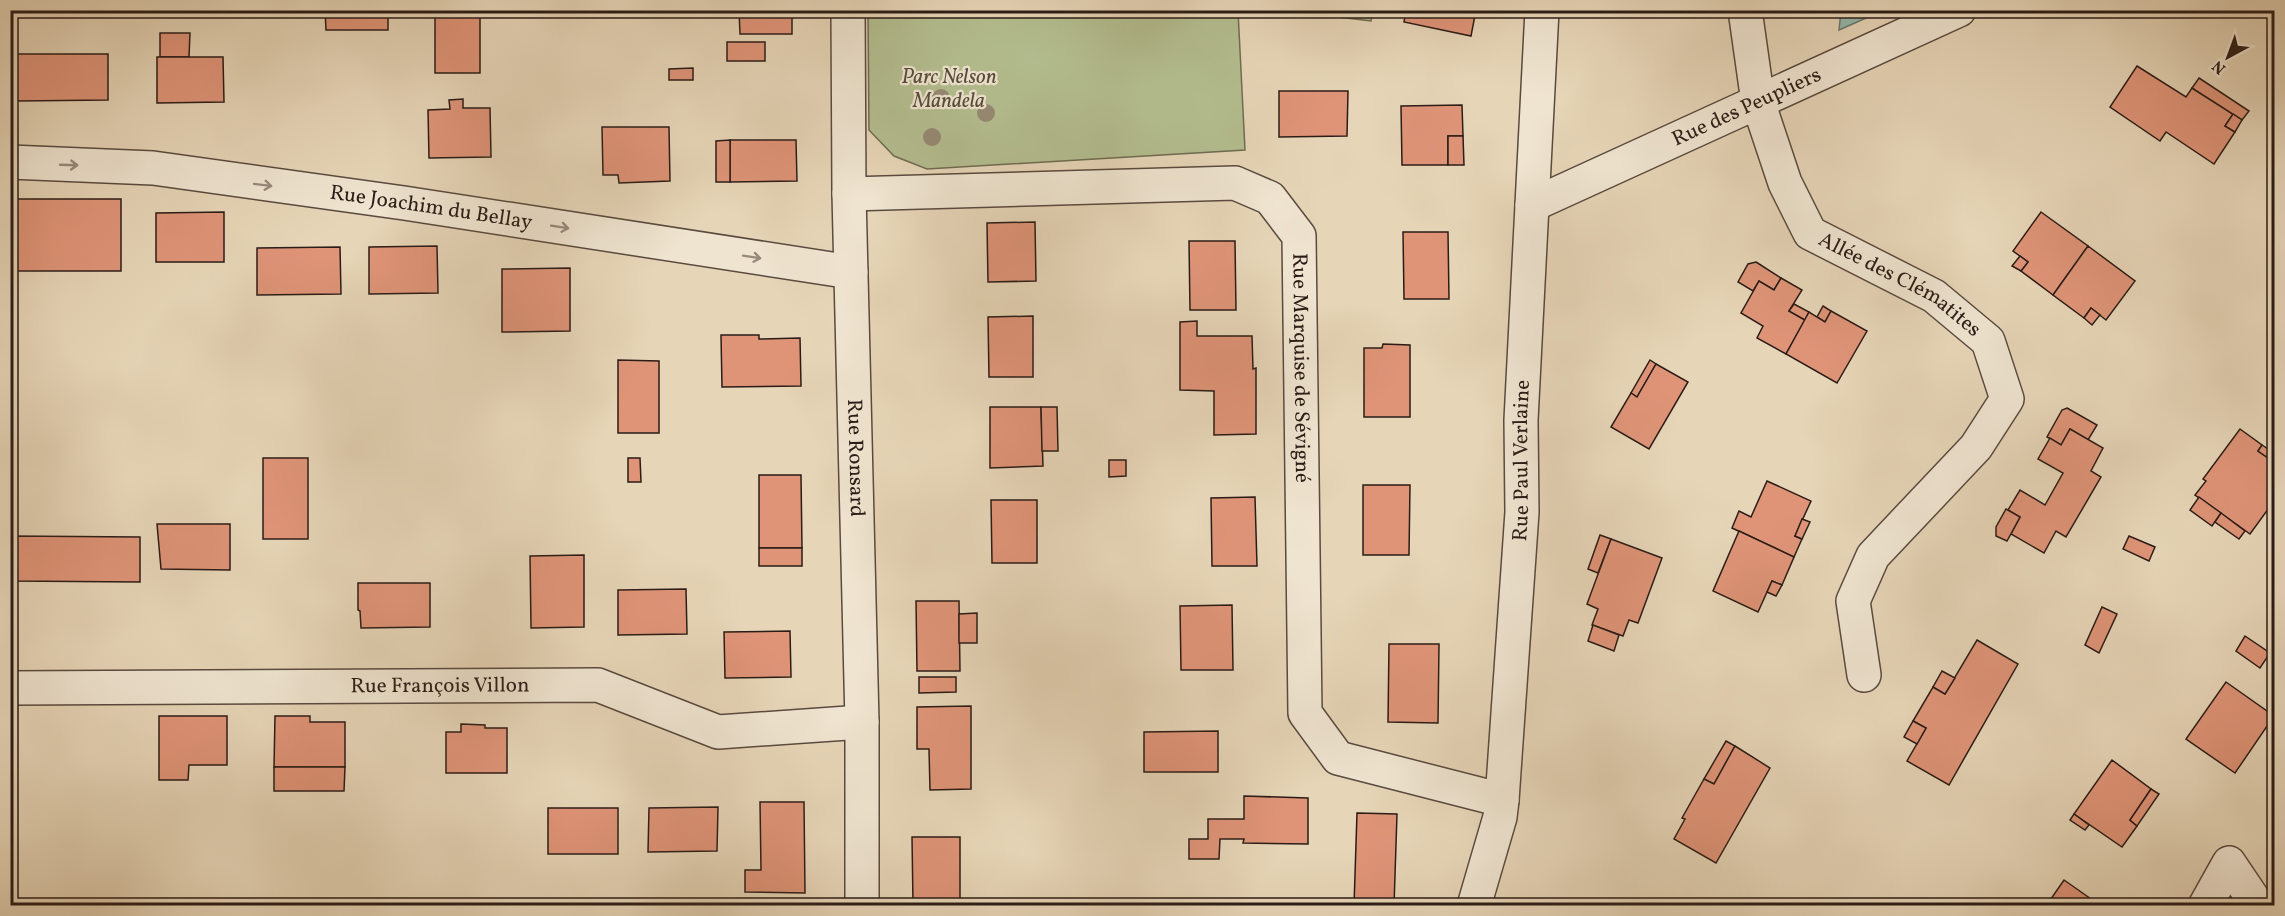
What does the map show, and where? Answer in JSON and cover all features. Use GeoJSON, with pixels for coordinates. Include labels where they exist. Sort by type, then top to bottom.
{"type":"FeatureCollection","features":[{"type":"Feature","properties":{"kind":"street","name":"Rue Ronsard"},"geometry":{"type":"LineString","coordinates":[[848,10],[849,194],[862,722],[862,906]]}},
{"type":"Feature","properties":{"kind":"street","name":"Rue Paul Verlaine"},"geometry":{"type":"LineString","coordinates":[[1474,906],[1500,817],[1502,800],[1522,512],[1521,420],[1542,10]]}},
{"type":"Feature","properties":{"kind":"street"},"geometry":{"type":"LineString","coordinates":[[1745,10],[1758,102]]}},
{"type":"Feature","properties":{"kind":"street","name":"Rue des Peupliers"},"geometry":{"type":"LineString","coordinates":[[1532,205],[1959,10]]}},
{"type":"Feature","properties":{"kind":"street","name":"Allée des Clématites"},"geometry":{"type":"LineString","coordinates":[[1758,102],[1785,183],[1810,233],[1934,296],[1943,303],[1988,341],[2007,399],[1976,447],[1873,556],[1853,601],[1864,675]]}},
{"type":"Feature","properties":{"kind":"street","name":"Rue Joachim du Bellay"},"geometry":{"type":"LineString","coordinates":[[10,162],[153,168],[404,203],[851,272]]}},
{"type":"Feature","properties":{"kind":"street","name":"Rue Marquise de Sévigné"},"geometry":{"type":"LineString","coordinates":[[849,194],[1235,183],[1270,198],[1299,236],[1305,713],[1338,758],[1502,800]]}},
{"type":"Feature","properties":{"kind":"street","name":"Rue François Villon"},"geometry":{"type":"LineString","coordinates":[[10,688],[598,685],[718,732],[862,722]]}},
{"type":"Feature","properties":{"kind":"street"},"geometry":{"type":"LineString","coordinates":[[2205,906],[2229,863],[2258,906]]}},
{"type":"Feature","properties":{"kind":"green space","name":"Parc Nelson Mandela"},"geometry":{"type":"Polygon","coordinates":[[[868,11],[1238,11],[1245,150],[927,169],[894,156],[869,130],[868,11]]]}},
{"type":"Feature","properties":{"kind":"green space"},"geometry":{"type":"Polygon","coordinates":[[[1286,11],[1372,11],[1371,21],[1286,11]]]}},
{"type":"Feature","properties":{"kind":"water"},"geometry":{"type":"Polygon","coordinates":[[[1841,10],[1882,11],[1839,30],[1841,10]]]}},
{"type":"Feature","properties":{"kind":"building"},"geometry":{"type":"Polygon","coordinates":[[[325,10],[388,10],[388,30],[326,30],[325,10]]]}},
{"type":"Feature","properties":{"kind":"building"},"geometry":{"type":"Polygon","coordinates":[[[435,10],[480,10],[480,73],[435,73],[435,10]]]}},
{"type":"Feature","properties":{"kind":"building"},"geometry":{"type":"Polygon","coordinates":[[[739,10],[792,10],[792,34],[740,34],[739,10]]]}},
{"type":"Feature","properties":{"kind":"building"},"geometry":{"type":"Polygon","coordinates":[[[1406,10],[1476,10],[1471,36],[1404,22],[1406,10]]]}},
{"type":"Feature","properties":{"kind":"building"},"geometry":{"type":"Polygon","coordinates":[[[160,33],[190,33],[189,57],[160,57],[160,33]]]}},
{"type":"Feature","properties":{"kind":"building"},"geometry":{"type":"Polygon","coordinates":[[[727,42],[765,42],[765,61],[727,61],[727,42]]]}},
{"type":"Feature","properties":{"kind":"building"},"geometry":{"type":"Polygon","coordinates":[[[16,54],[108,54],[108,100],[17,101],[16,54]]]}},
{"type":"Feature","properties":{"kind":"building"},"geometry":{"type":"Polygon","coordinates":[[[157,57],[223,57],[224,102],[157,103],[157,57]]]}},
{"type":"Feature","properties":{"kind":"building"},"geometry":{"type":"Polygon","coordinates":[[[2137,66],[2186,97],[2192,88],[2233,114],[2225,126],[2235,132],[2214,164],[2166,132],[2160,141],[2110,107],[2137,66]]]}},
{"type":"Feature","properties":{"kind":"building"},"geometry":{"type":"Polygon","coordinates":[[[693,68],[693,80],[669,80],[669,69],[693,68]]]}},
{"type":"Feature","properties":{"kind":"building"},"geometry":{"type":"Polygon","coordinates":[[[2199,78],[2249,111],[2242,120],[2192,88],[2199,78]]]}},
{"type":"Feature","properties":{"kind":"building"},"geometry":{"type":"Polygon","coordinates":[[[1279,91],[1348,91],[1347,136],[1279,137],[1279,91]]]}},
{"type":"Feature","properties":{"kind":"building"},"geometry":{"type":"Polygon","coordinates":[[[463,99],[463,108],[490,108],[491,157],[429,158],[428,110],[450,109],[449,100],[463,99]]]}},
{"type":"Feature","properties":{"kind":"building"},"geometry":{"type":"Polygon","coordinates":[[[1462,105],[1463,136],[1448,136],[1448,165],[1402,165],[1401,106],[1462,105]]]}},
{"type":"Feature","properties":{"kind":"building"},"geometry":{"type":"Polygon","coordinates":[[[2233,114],[2242,120],[2235,132],[2225,126],[2233,114]]]}},
{"type":"Feature","properties":{"kind":"building"},"geometry":{"type":"Polygon","coordinates":[[[602,127],[669,127],[670,181],[619,183],[618,175],[603,175],[602,127]]]}},
{"type":"Feature","properties":{"kind":"building"},"geometry":{"type":"Polygon","coordinates":[[[1448,136],[1463,136],[1464,165],[1448,165],[1448,136]]]}},
{"type":"Feature","properties":{"kind":"building"},"geometry":{"type":"Polygon","coordinates":[[[730,140],[796,140],[797,181],[730,182],[730,140]]]}},
{"type":"Feature","properties":{"kind":"building"},"geometry":{"type":"Polygon","coordinates":[[[730,140],[730,182],[716,182],[716,141],[730,140]]]}},
{"type":"Feature","properties":{"kind":"building"},"geometry":{"type":"Polygon","coordinates":[[[10,199],[121,199],[121,271],[10,271],[10,199]]]}},
{"type":"Feature","properties":{"kind":"building"},"geometry":{"type":"Polygon","coordinates":[[[224,212],[224,262],[156,262],[156,213],[224,212]]]}},
{"type":"Feature","properties":{"kind":"building"},"geometry":{"type":"Polygon","coordinates":[[[2041,212],[2088,246],[2053,295],[2021,271],[2028,262],[2013,251],[2041,212]]]}},
{"type":"Feature","properties":{"kind":"building"},"geometry":{"type":"Polygon","coordinates":[[[1035,222],[1036,281],[988,282],[987,223],[1035,222]]]}},
{"type":"Feature","properties":{"kind":"building"},"geometry":{"type":"Polygon","coordinates":[[[1403,232],[1448,232],[1449,299],[1404,299],[1403,232]]]}},
{"type":"Feature","properties":{"kind":"building"},"geometry":{"type":"Polygon","coordinates":[[[1189,241],[1235,241],[1236,310],[1190,310],[1189,241]]]}},
{"type":"Feature","properties":{"kind":"building"},"geometry":{"type":"Polygon","coordinates":[[[437,246],[438,293],[369,294],[369,247],[437,246]]]}},
{"type":"Feature","properties":{"kind":"building"},"geometry":{"type":"Polygon","coordinates":[[[2088,246],[2135,281],[2106,320],[2091,308],[2084,318],[2053,295],[2088,246]]]}},
{"type":"Feature","properties":{"kind":"building"},"geometry":{"type":"Polygon","coordinates":[[[340,247],[341,294],[257,295],[257,248],[340,247]]]}},
{"type":"Feature","properties":{"kind":"building"},"geometry":{"type":"Polygon","coordinates":[[[2020,256],[2028,262],[2021,271],[2012,266],[2020,256]]]}},
{"type":"Feature","properties":{"kind":"building"},"geometry":{"type":"Polygon","coordinates":[[[1756,262],[1781,278],[1774,290],[1759,281],[1753,291],[1738,282],[1748,264],[1756,262]]]}},
{"type":"Feature","properties":{"kind":"building"},"geometry":{"type":"Polygon","coordinates":[[[570,268],[570,331],[502,332],[502,269],[570,268]]]}},
{"type":"Feature","properties":{"kind":"building"},"geometry":{"type":"Polygon","coordinates":[[[1781,278],[1802,290],[1789,311],[1805,320],[1786,354],[1757,338],[1763,326],[1741,313],[1759,281],[1774,290],[1781,278]]]}},
{"type":"Feature","properties":{"kind":"building"},"geometry":{"type":"Polygon","coordinates":[[[1794,304],[1809,312],[1805,320],[1789,311],[1794,304]]]}},
{"type":"Feature","properties":{"kind":"building"},"geometry":{"type":"Polygon","coordinates":[[[1823,306],[1831,311],[1825,322],[1817,317],[1823,306]]]}},
{"type":"Feature","properties":{"kind":"building"},"geometry":{"type":"Polygon","coordinates":[[[2091,308],[2100,315],[2092,325],[2084,318],[2091,308]]]}},
{"type":"Feature","properties":{"kind":"building"},"geometry":{"type":"Polygon","coordinates":[[[1831,311],[1867,331],[1837,383],[1786,354],[1809,312],[1825,322],[1831,311]]]}},
{"type":"Feature","properties":{"kind":"building"},"geometry":{"type":"Polygon","coordinates":[[[1033,316],[1033,377],[989,377],[988,317],[1033,316]]]}},
{"type":"Feature","properties":{"kind":"building"},"geometry":{"type":"Polygon","coordinates":[[[1197,321],[1197,336],[1252,336],[1253,369],[1256,368],[1256,434],[1214,435],[1214,391],[1180,390],[1180,322],[1197,321]]]}},
{"type":"Feature","properties":{"kind":"building"},"geometry":{"type":"Polygon","coordinates":[[[721,335],[759,335],[759,339],[800,338],[801,386],[722,387],[721,335]]]}},
{"type":"Feature","properties":{"kind":"building"},"geometry":{"type":"Polygon","coordinates":[[[1383,344],[1410,345],[1410,417],[1364,417],[1364,348],[1382,348],[1383,344]]]}},
{"type":"Feature","properties":{"kind":"building"},"geometry":{"type":"Polygon","coordinates":[[[618,360],[659,361],[659,433],[618,433],[618,360]]]}},
{"type":"Feature","properties":{"kind":"building"},"geometry":{"type":"Polygon","coordinates":[[[1650,360],[1656,364],[1637,397],[1631,393],[1650,360]]]}},
{"type":"Feature","properties":{"kind":"building"},"geometry":{"type":"Polygon","coordinates":[[[1656,364],[1688,382],[1649,449],[1611,427],[1631,393],[1637,397],[1656,364]]]}},
{"type":"Feature","properties":{"kind":"building"},"geometry":{"type":"Polygon","coordinates":[[[990,407],[1041,407],[1043,466],[990,468],[990,407]]]}},
{"type":"Feature","properties":{"kind":"building"},"geometry":{"type":"Polygon","coordinates":[[[1041,407],[1057,407],[1058,451],[1042,451],[1041,407]]]}},
{"type":"Feature","properties":{"kind":"building"},"geometry":{"type":"Polygon","coordinates":[[[2067,408],[2097,425],[2088,440],[2070,429],[2061,445],[2047,437],[2062,410],[2067,408]]]}},
{"type":"Feature","properties":{"kind":"building"},"geometry":{"type":"Polygon","coordinates":[[[2070,429],[2103,448],[2091,471],[2101,477],[2066,537],[2056,531],[2044,553],[2011,534],[2020,517],[2008,510],[2020,490],[2045,505],[2063,473],[2038,459],[2050,438],[2061,445],[2070,429]]]}},
{"type":"Feature","properties":{"kind":"building"},"geometry":{"type":"Polygon","coordinates":[[[2240,429],[2262,445],[2258,451],[2274,462],[2274,501],[2250,534],[2195,495],[2206,481],[2203,479],[2240,429]]]}},
{"type":"Feature","properties":{"kind":"building"},"geometry":{"type":"Polygon","coordinates":[[[2262,445],[2274,453],[2274,462],[2258,451],[2262,445]]]}},
{"type":"Feature","properties":{"kind":"building"},"geometry":{"type":"Polygon","coordinates":[[[263,458],[308,458],[308,539],[263,539],[263,458]]]}},
{"type":"Feature","properties":{"kind":"building"},"geometry":{"type":"Polygon","coordinates":[[[628,458],[640,458],[641,482],[628,482],[628,458]]]}},
{"type":"Feature","properties":{"kind":"building"},"geometry":{"type":"Polygon","coordinates":[[[1109,460],[1126,460],[1126,476],[1109,477],[1109,460]]]}},
{"type":"Feature","properties":{"kind":"building"},"geometry":{"type":"Polygon","coordinates":[[[759,475],[801,475],[802,548],[759,548],[759,475]]]}},
{"type":"Feature","properties":{"kind":"building"},"geometry":{"type":"Polygon","coordinates":[[[1767,481],[1811,501],[1795,536],[1802,539],[1794,557],[1732,528],[1739,511],[1751,517],[1767,481]]]}},
{"type":"Feature","properties":{"kind":"building"},"geometry":{"type":"Polygon","coordinates":[[[1363,485],[1410,485],[1409,555],[1363,555],[1363,485]]]}},
{"type":"Feature","properties":{"kind":"building"},"geometry":{"type":"Polygon","coordinates":[[[1255,497],[1257,566],[1212,566],[1211,498],[1255,497]]]}},
{"type":"Feature","properties":{"kind":"building"},"geometry":{"type":"Polygon","coordinates":[[[2199,497],[2221,513],[2212,526],[2190,510],[2199,497]]]}},
{"type":"Feature","properties":{"kind":"building"},"geometry":{"type":"Polygon","coordinates":[[[991,500],[1037,500],[1037,563],[992,563],[991,500]]]}},
{"type":"Feature","properties":{"kind":"building"},"geometry":{"type":"Polygon","coordinates":[[[2006,509],[2020,517],[2007,541],[1996,536],[1996,527],[2006,509]]]}},
{"type":"Feature","properties":{"kind":"building"},"geometry":{"type":"Polygon","coordinates":[[[2221,513],[2245,531],[2239,539],[2215,522],[2221,513]]]}},
{"type":"Feature","properties":{"kind":"building"},"geometry":{"type":"Polygon","coordinates":[[[1802,519],[1810,522],[1802,539],[1795,536],[1802,519]]]}},
{"type":"Feature","properties":{"kind":"building"},"geometry":{"type":"Polygon","coordinates":[[[157,524],[230,524],[230,570],[161,569],[157,524]]]}},
{"type":"Feature","properties":{"kind":"building"},"geometry":{"type":"Polygon","coordinates":[[[1739,531],[1794,557],[1782,585],[1772,581],[1758,612],[1713,591],[1739,531]]]}},
{"type":"Feature","properties":{"kind":"building"},"geometry":{"type":"Polygon","coordinates":[[[1600,535],[1611,539],[1598,573],[1588,569],[1600,535]]]}},
{"type":"Feature","properties":{"kind":"building"},"geometry":{"type":"Polygon","coordinates":[[[10,536],[140,537],[140,582],[10,581],[10,536]]]}},
{"type":"Feature","properties":{"kind":"building"},"geometry":{"type":"Polygon","coordinates":[[[2129,536],[2155,547],[2149,561],[2123,549],[2129,536]]]}},
{"type":"Feature","properties":{"kind":"building"},"geometry":{"type":"Polygon","coordinates":[[[1611,539],[1662,558],[1638,623],[1629,620],[1623,636],[1592,625],[1598,609],[1587,604],[1611,539]]]}},
{"type":"Feature","properties":{"kind":"building"},"geometry":{"type":"Polygon","coordinates":[[[759,548],[802,548],[802,566],[759,566],[759,548]]]}},
{"type":"Feature","properties":{"kind":"building"},"geometry":{"type":"Polygon","coordinates":[[[584,555],[584,627],[531,628],[530,556],[584,555]]]}},
{"type":"Feature","properties":{"kind":"building"},"geometry":{"type":"Polygon","coordinates":[[[1772,581],[1782,585],[1776,596],[1767,592],[1772,581]]]}},
{"type":"Feature","properties":{"kind":"building"},"geometry":{"type":"Polygon","coordinates":[[[358,583],[430,583],[430,627],[361,628],[358,583]]]}},
{"type":"Feature","properties":{"kind":"building"},"geometry":{"type":"Polygon","coordinates":[[[686,589],[687,634],[618,635],[618,590],[686,589]]]}},
{"type":"Feature","properties":{"kind":"building"},"geometry":{"type":"Polygon","coordinates":[[[916,601],[959,601],[960,671],[917,671],[916,601]]]}},
{"type":"Feature","properties":{"kind":"building"},"geometry":{"type":"Polygon","coordinates":[[[1232,605],[1233,670],[1181,670],[1180,606],[1232,605]]]}},
{"type":"Feature","properties":{"kind":"building"},"geometry":{"type":"Polygon","coordinates":[[[2102,607],[2117,614],[2099,653],[2085,645],[2102,607]]]}},
{"type":"Feature","properties":{"kind":"building"},"geometry":{"type":"Polygon","coordinates":[[[977,613],[977,643],[959,643],[959,614],[977,613]]]}},
{"type":"Feature","properties":{"kind":"building"},"geometry":{"type":"Polygon","coordinates":[[[1593,625],[1619,635],[1614,651],[1588,641],[1593,625]]]}},
{"type":"Feature","properties":{"kind":"building"},"geometry":{"type":"Polygon","coordinates":[[[790,631],[791,677],[725,678],[724,632],[790,631]]]}},
{"type":"Feature","properties":{"kind":"building"},"geometry":{"type":"Polygon","coordinates":[[[2245,636],[2270,653],[2260,668],[2236,651],[2245,636]]]}},
{"type":"Feature","properties":{"kind":"building"},"geometry":{"type":"Polygon","coordinates":[[[1977,640],[2018,664],[1949,785],[1907,761],[1926,728],[1913,721],[1933,687],[1945,694],[1977,640]]]}},
{"type":"Feature","properties":{"kind":"building"},"geometry":{"type":"Polygon","coordinates":[[[1389,644],[1439,644],[1438,723],[1388,722],[1389,644]]]}},
{"type":"Feature","properties":{"kind":"building"},"geometry":{"type":"Polygon","coordinates":[[[1942,671],[1955,678],[1945,694],[1933,687],[1942,671]]]}},
{"type":"Feature","properties":{"kind":"building"},"geometry":{"type":"Polygon","coordinates":[[[919,677],[956,677],[956,692],[919,693],[919,677]]]}},
{"type":"Feature","properties":{"kind":"building"},"geometry":{"type":"Polygon","coordinates":[[[2226,682],[2274,716],[2235,773],[2186,739],[2226,682]]]}},
{"type":"Feature","properties":{"kind":"building"},"geometry":{"type":"Polygon","coordinates":[[[971,706],[971,789],[930,790],[929,749],[917,749],[917,707],[971,706]]]}},
{"type":"Feature","properties":{"kind":"building"},"geometry":{"type":"Polygon","coordinates":[[[159,716],[227,716],[227,765],[189,765],[188,780],[159,780],[159,716]]]}},
{"type":"Feature","properties":{"kind":"building"},"geometry":{"type":"Polygon","coordinates":[[[275,716],[310,716],[310,722],[345,722],[345,767],[274,767],[275,716]]]}},
{"type":"Feature","properties":{"kind":"building"},"geometry":{"type":"Polygon","coordinates":[[[1913,721],[1926,728],[1917,744],[1904,737],[1913,721]]]}},
{"type":"Feature","properties":{"kind":"building"},"geometry":{"type":"Polygon","coordinates":[[[461,724],[485,725],[485,728],[507,728],[507,773],[446,773],[446,732],[461,732],[461,724]]]}},
{"type":"Feature","properties":{"kind":"building"},"geometry":{"type":"Polygon","coordinates":[[[1218,731],[1218,772],[1144,772],[1144,732],[1218,731]]]}},
{"type":"Feature","properties":{"kind":"building"},"geometry":{"type":"Polygon","coordinates":[[[1726,741],[1735,746],[1714,784],[1704,779],[1726,741]]]}},
{"type":"Feature","properties":{"kind":"building"},"geometry":{"type":"Polygon","coordinates":[[[1735,746],[1770,768],[1716,863],[1674,839],[1685,819],[1682,818],[1704,779],[1714,784],[1735,746]]]}},
{"type":"Feature","properties":{"kind":"building"},"geometry":{"type":"Polygon","coordinates":[[[2112,760],[2151,789],[2130,820],[2137,826],[2122,847],[2074,814],[2112,760]]]}},
{"type":"Feature","properties":{"kind":"building"},"geometry":{"type":"Polygon","coordinates":[[[274,767],[345,767],[344,791],[274,791],[274,767]]]}},
{"type":"Feature","properties":{"kind":"building"},"geometry":{"type":"Polygon","coordinates":[[[2151,789],[2159,794],[2137,826],[2130,820],[2151,789]]]}},
{"type":"Feature","properties":{"kind":"building"},"geometry":{"type":"Polygon","coordinates":[[[1244,796],[1308,798],[1308,844],[1243,843],[1244,839],[1220,839],[1219,859],[1189,859],[1189,839],[1208,839],[1208,819],[1244,819],[1244,796]]]}},
{"type":"Feature","properties":{"kind":"building"},"geometry":{"type":"Polygon","coordinates":[[[760,802],[804,802],[805,893],[745,892],[745,870],[761,870],[760,802]]]}},
{"type":"Feature","properties":{"kind":"building"},"geometry":{"type":"Polygon","coordinates":[[[718,807],[717,851],[648,852],[649,808],[718,807]]]}},
{"type":"Feature","properties":{"kind":"building"},"geometry":{"type":"Polygon","coordinates":[[[548,808],[618,808],[618,854],[548,854],[548,808]]]}},
{"type":"Feature","properties":{"kind":"building"},"geometry":{"type":"Polygon","coordinates":[[[1357,813],[1397,814],[1394,906],[1354,906],[1357,813]]]}},
{"type":"Feature","properties":{"kind":"building"},"geometry":{"type":"Polygon","coordinates":[[[2074,814],[2089,825],[2085,830],[2070,820],[2074,814]]]}},
{"type":"Feature","properties":{"kind":"building"},"geometry":{"type":"Polygon","coordinates":[[[912,837],[960,837],[960,906],[913,904],[912,837]]]}},
{"type":"Feature","properties":{"kind":"building"},"geometry":{"type":"Polygon","coordinates":[[[2064,880],[2101,906],[2046,906],[2064,880]]]}}]}
